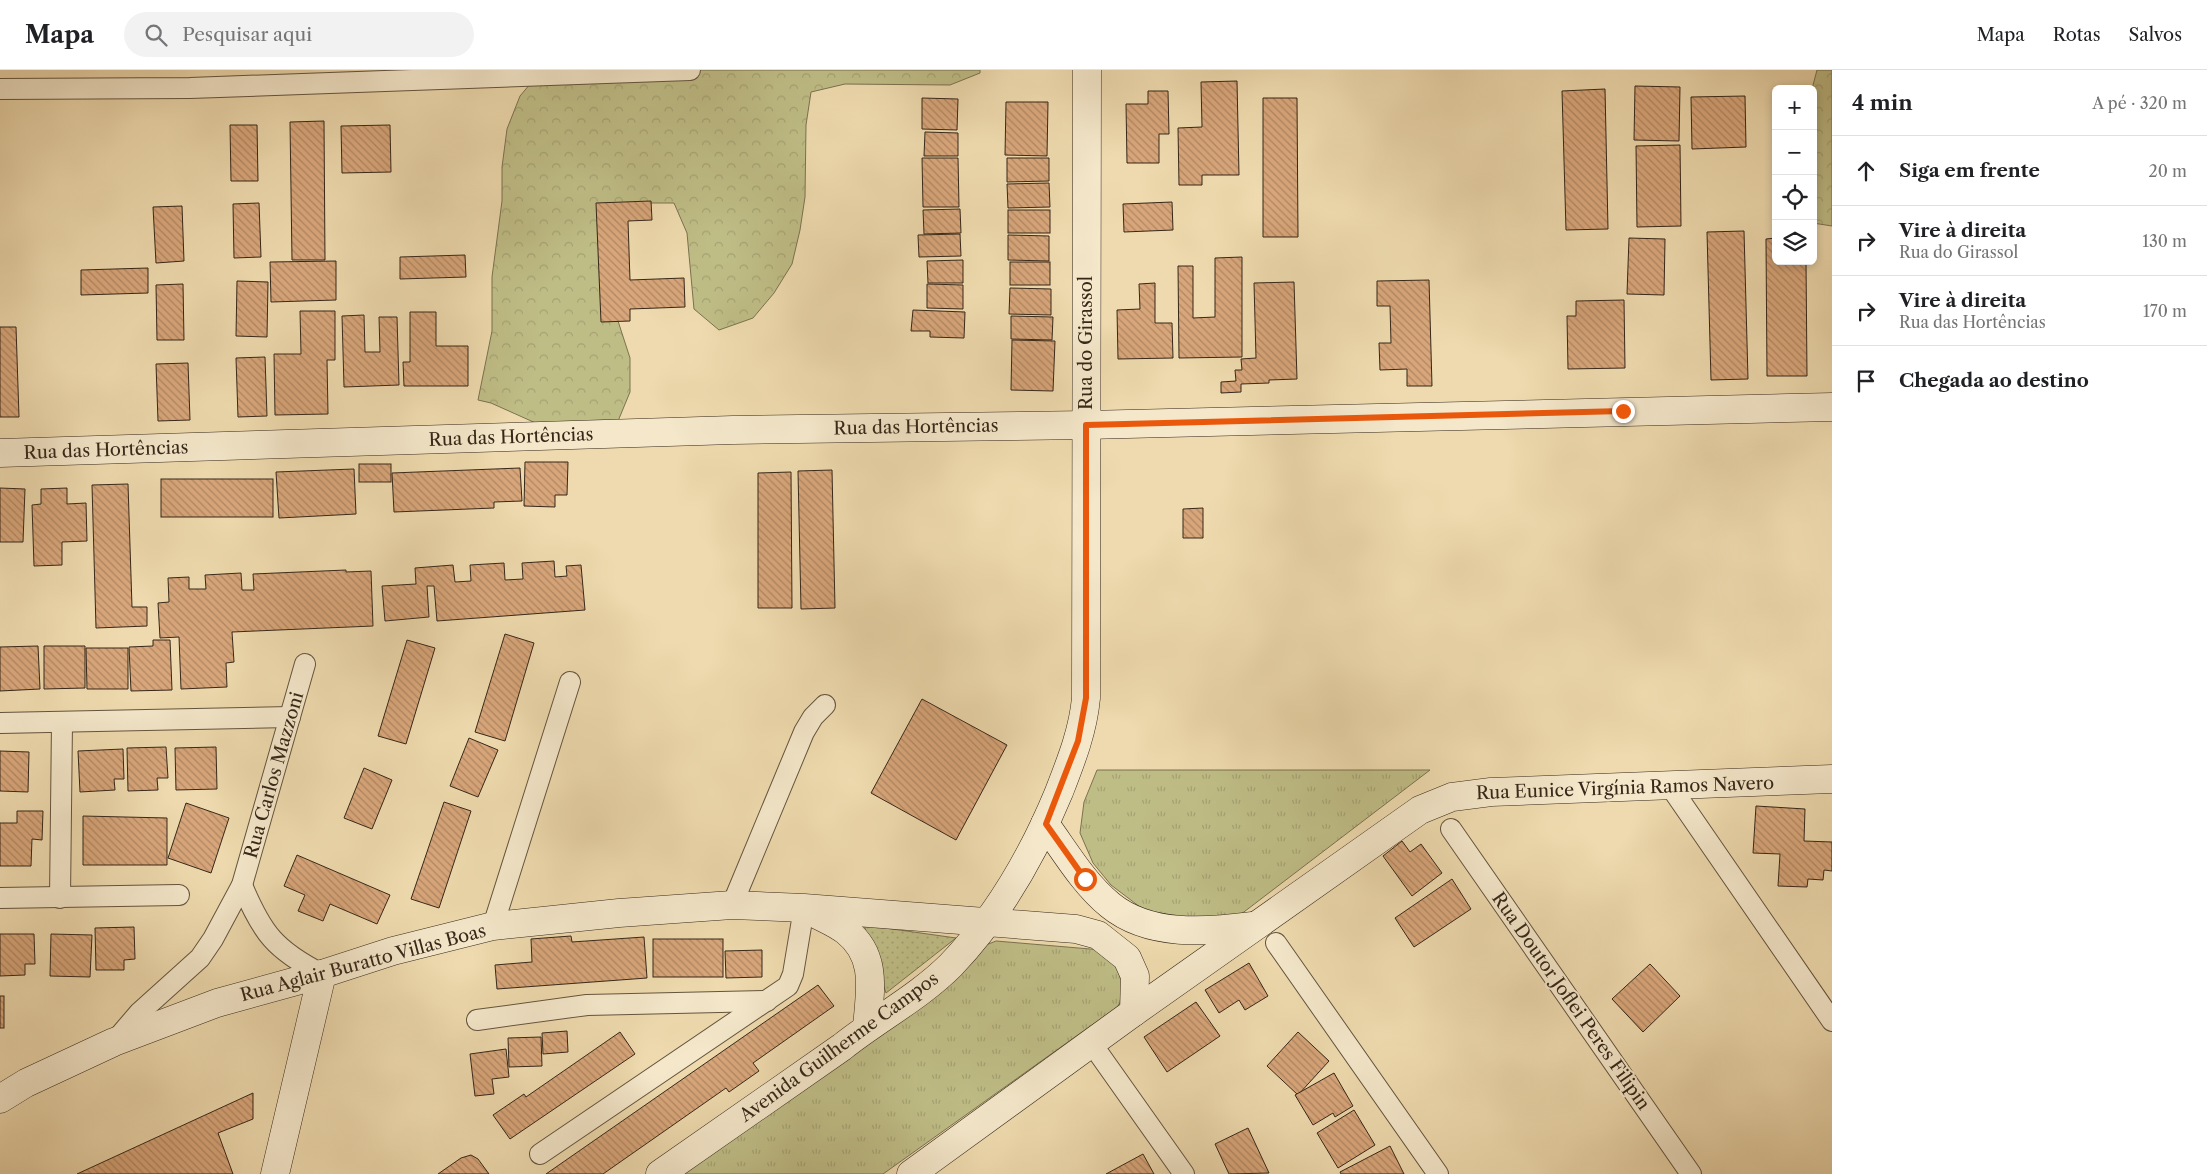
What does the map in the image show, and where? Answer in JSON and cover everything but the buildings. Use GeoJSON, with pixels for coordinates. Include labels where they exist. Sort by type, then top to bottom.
{"type":"FeatureCollection","features":[{"type":"Feature","properties":{"kind":"main road","name":"Rua do Girassol"},"geometry":{"type":"LineString","coordinates":[[986,923],[1016,880],[1046,824],[1078,741],[1086,698],[1087,70]]}},
{"type":"Feature","properties":{"kind":"main road","name":"Rua das Hortências"},"geometry":{"type":"LineString","coordinates":[[0,453],[733,430],[1086,425],[1832,407]]}},
{"type":"Feature","properties":{"kind":"main road","name":"Rua Eunice Virgínia Ramos Navero"},"geometry":{"type":"LineString","coordinates":[[1266,934],[1420,810],[1452,797],[1491,792],[1832,779]]}},
{"type":"Feature","properties":{"kind":"main road"},"geometry":{"type":"LineString","coordinates":[[1046,824],[1085,879],[1109,904],[1126,916],[1147,924],[1178,929],[1266,934]]}},
{"type":"Feature","properties":{"kind":"main road","name":"Rua Aglair Buratto Villas Boas"},"geometry":{"type":"LineString","coordinates":[[0,1099],[13,1083],[217,1003],[322,974],[393,951],[493,926],[619,913],[732,906],[804,908],[986,923]]}},
{"type":"Feature","properties":{"kind":"main road"},"geometry":{"type":"LineString","coordinates":[[804,908],[845,930],[861,946],[869,963],[867,1027]]}},
{"type":"Feature","properties":{"kind":"main road"},"geometry":{"type":"LineString","coordinates":[[986,923],[1076,929],[1098,934],[1127,958],[1135,976],[1134,1012]]}},
{"type":"Feature","properties":{"kind":"main road","name":"Avenida Guilherme Campos"},"geometry":{"type":"LineString","coordinates":[[660,1174],[908,1000],[950,965],[986,923]]}},
{"type":"Feature","properties":{"kind":"main road"},"geometry":{"type":"LineString","coordinates":[[927,1169],[1134,1012],[1266,934]]}},
{"type":"Feature","properties":{"kind":"main road"},"geometry":{"type":"LineString","coordinates":[[275,1174],[322,974]]}},
{"type":"Feature","properties":{"kind":"street"},"geometry":{"type":"LineString","coordinates":[[0,90],[199,88],[690,70]]}},
{"type":"Feature","properties":{"kind":"street","name":"Rua Carlos Mazzoni"},"geometry":{"type":"LineString","coordinates":[[114,1042],[139,1013],[200,958],[213,939],[242,885],[305,664]]}},
{"type":"Feature","properties":{"kind":"street"},"geometry":{"type":"LineString","coordinates":[[493,926],[570,682]]}},
{"type":"Feature","properties":{"kind":"street"},"geometry":{"type":"LineString","coordinates":[[732,906],[804,732],[813,717],[825,705]]}},
{"type":"Feature","properties":{"kind":"street"},"geometry":{"type":"LineString","coordinates":[[0,723],[290,717]]}},
{"type":"Feature","properties":{"kind":"street"},"geometry":{"type":"LineString","coordinates":[[60,898],[62,722]]}},
{"type":"Feature","properties":{"kind":"street"},"geometry":{"type":"LineString","coordinates":[[1670,786],[1832,1021]]}},
{"type":"Feature","properties":{"kind":"street","name":"Rua Doutor Joflei Peres Filipin"},"geometry":{"type":"LineString","coordinates":[[1451,829],[1691,1174]]}},
{"type":"Feature","properties":{"kind":"street"},"geometry":{"type":"LineString","coordinates":[[242,885],[256,918],[274,941],[294,960],[322,974]]}},
{"type":"Feature","properties":{"kind":"street"},"geometry":{"type":"LineString","coordinates":[[0,898],[179,895]]}},
{"type":"Feature","properties":{"kind":"street"},"geometry":{"type":"LineString","coordinates":[[540,1154],[788,986],[793,974],[804,908]]}},
{"type":"Feature","properties":{"kind":"street"},"geometry":{"type":"LineString","coordinates":[[1266,934],[1438,1174]]}},
{"type":"Feature","properties":{"kind":"street"},"geometry":{"type":"LineString","coordinates":[[477,1020],[587,1005],[767,1000]]}},
{"type":"Feature","properties":{"kind":"street"},"geometry":{"type":"LineString","coordinates":[[1092,1044],[1184,1174]]}},
{"type":"Feature","properties":{"kind":"green space"},"geometry":{"type":"Polygon","coordinates":[[[980,70],[980,73],[950,85],[845,84],[811,92],[806,125],[805,197],[792,264],[774,293],[753,318],[719,330],[694,309],[687,233],[674,203],[641,203],[611,223],[618,321],[630,358],[630,392],[616,426],[549,429],[491,403],[478,400],[492,331],[492,277],[502,201],[502,167],[507,129],[520,96],[541,71],[980,70]]]}},
{"type":"Feature","properties":{"kind":"green space"},"geometry":{"type":"Polygon","coordinates":[[[1817,70],[1832,70],[1832,226],[1817,224],[1817,85],[1813,85],[1817,70]]]}},
{"type":"Feature","properties":{"kind":"green space"},"geometry":{"type":"Polygon","coordinates":[[[1097,770],[1430,770],[1236,918],[1163,918],[1140,907],[1111,885],[1093,863],[1080,833],[1084,802],[1097,770]]]}},
{"type":"Feature","properties":{"kind":"green space"},"geometry":{"type":"Polygon","coordinates":[[[864,925],[956,938],[886,993],[864,925]]]}},
{"type":"Feature","properties":{"kind":"green space"},"geometry":{"type":"Polygon","coordinates":[[[996,941],[1102,950],[1125,969],[1128,991],[1117,1007],[883,1174],[669,1174],[986,945],[996,941]]]}},
{"type":"Feature","properties":{"kind":"route"},"geometry":{"type":"LineString","coordinates":[[1085,879],[1046,824],[1078,741],[1085,715],[1087,672],[1086,425],[1623,411]]}}]}
